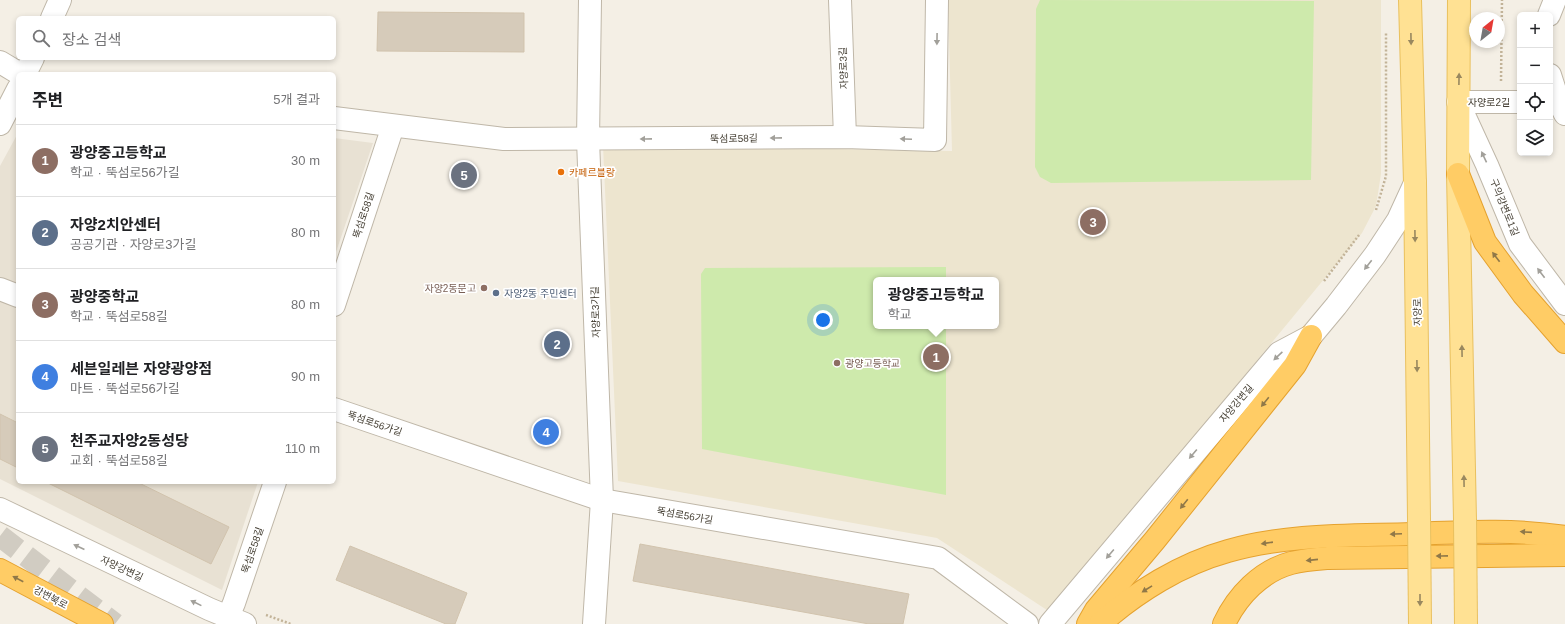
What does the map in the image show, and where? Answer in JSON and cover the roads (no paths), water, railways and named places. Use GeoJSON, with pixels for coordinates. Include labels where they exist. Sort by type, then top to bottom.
{"type":"FeatureCollection","features":[{"type":"Feature","properties":{"kind":"highway"},"geometry":{"type":"LineString","coordinates":[[1458,174],[1485,242],[1524,294],[1565,342]]}},
{"type":"Feature","properties":{"kind":"highway"},"geometry":{"type":"LineString","coordinates":[[1088,624],[1096,610],[1155,540],[1294,365],[1311,336]]}},
{"type":"Feature","properties":{"kind":"highway"},"geometry":{"type":"LineString","coordinates":[[1100,624],[1132,598],[1177,571],[1228,551],[1256,544],[1295,539],[1341,536],[1500,531],[1546,534],[1565,537]]}},
{"type":"Feature","properties":{"kind":"highway"},"geometry":{"type":"LineString","coordinates":[[1224,624],[1241,597],[1260,579],[1270,572],[1292,563],[1328,558],[1565,554]]}},
{"type":"Feature","properties":{"kind":"highway","name":"강변북로"},"geometry":{"type":"LineString","coordinates":[[0,570],[102,624]]}},
{"type":"Feature","properties":{"kind":"main road","name":"자양로"},"geometry":{"type":"LineString","coordinates":[[1410,0],[1415,183],[1420,624]]}},
{"type":"Feature","properties":{"kind":"main road"},"geometry":{"type":"LineString","coordinates":[[1459,0],[1458,174],[1466,624]]}},
{"type":"Feature","properties":{"kind":"street"},"geometry":{"type":"LineString","coordinates":[[53,16],[60,0]]}},
{"type":"Feature","properties":{"kind":"street","name":"자양로3가길"},"geometry":{"type":"LineString","coordinates":[[590,0],[588,140],[602,500],[594,624]]}},
{"type":"Feature","properties":{"kind":"street","name":"자양로3길"},"geometry":{"type":"LineString","coordinates":[[840,0],[845,137]]}},
{"type":"Feature","properties":{"kind":"street","name":"뚝섬로58길"},"geometry":{"type":"LineString","coordinates":[[336,118],[504,139],[588,140],[845,137],[935,140],[937,0]]}},
{"type":"Feature","properties":{"kind":"street"},"geometry":{"type":"LineString","coordinates":[[1550,12],[1555,0]]}},
{"type":"Feature","properties":{"kind":"street"},"geometry":{"type":"LineString","coordinates":[[26,72],[32,60]]}},
{"type":"Feature","properties":{"kind":"street"},"geometry":{"type":"LineString","coordinates":[[0,62],[17,72]]}},
{"type":"Feature","properties":{"kind":"street"},"geometry":{"type":"LineString","coordinates":[[1553,84],[1560,104]]}},
{"type":"Feature","properties":{"kind":"street"},"geometry":{"type":"LineString","coordinates":[[0,124],[16,93]]}},
{"type":"Feature","properties":{"kind":"street","name":"자양로2길"},"geometry":{"type":"LineString","coordinates":[[1458,102],[1511,103]]}},
{"type":"Feature","properties":{"kind":"street","name":"구의강변로1길"},"geometry":{"type":"LineString","coordinates":[[1458,102],[1487,165],[1520,244],[1565,304]]}},
{"type":"Feature","properties":{"kind":"street","name":"뚝섬로58길"},"geometry":{"type":"LineString","coordinates":[[336,299],[393,126]]}},
{"type":"Feature","properties":{"kind":"street","name":"자양강변길"},"geometry":{"type":"LineString","coordinates":[[1050,624],[1279,353],[1311,336],[1336,306],[1375,255],[1398,220],[1415,183]]}},
{"type":"Feature","properties":{"kind":"street"},"geometry":{"type":"LineString","coordinates":[[0,289],[16,295]]}},
{"type":"Feature","properties":{"kind":"street","name":"뚝섬로56가길"},"geometry":{"type":"LineString","coordinates":[[336,410],[602,500],[938,558],[1027,624]]}},
{"type":"Feature","properties":{"kind":"street","name":"뚝섬로58길"},"geometry":{"type":"LineString","coordinates":[[236,621],[234,603],[274,484]]}},
{"type":"Feature","properties":{"kind":"street","name":"자양강변길"},"geometry":{"type":"LineString","coordinates":[[0,510],[236,621]]}},
{"type":"Feature","properties":{"kind":"tunnel"},"geometry":{"type":"LineString","coordinates":[[0,536],[115,624]]}},
{"type":"Feature","properties":{"kind":"place","name":"카페르블랑"},"geometry":{"type":"Point","coordinates":[561,172]}},
{"type":"Feature","properties":{"kind":"place","name":"천주교자양2동성당"},"geometry":{"type":"Point","coordinates":[464,175]}},
{"type":"Feature","properties":{"kind":"place","name":"광양중학교"},"geometry":{"type":"Point","coordinates":[1093,222]}},
{"type":"Feature","properties":{"kind":"place","name":"자양2동문고"},"geometry":{"type":"Point","coordinates":[484,288]}},
{"type":"Feature","properties":{"kind":"place","name":"자양2동 주민센터"},"geometry":{"type":"Point","coordinates":[496,293]}},
{"type":"Feature","properties":{"kind":"place","name":"자양2치안센터"},"geometry":{"type":"Point","coordinates":[557,344]}},
{"type":"Feature","properties":{"kind":"place","name":"광양중고등학교"},"geometry":{"type":"Point","coordinates":[936,357]}},
{"type":"Feature","properties":{"kind":"place","name":"광양고등학교"},"geometry":{"type":"Point","coordinates":[837,363]}},
{"type":"Feature","properties":{"kind":"place","name":"세븐일레븐 자양광양점"},"geometry":{"type":"Point","coordinates":[546,432]}}]}
